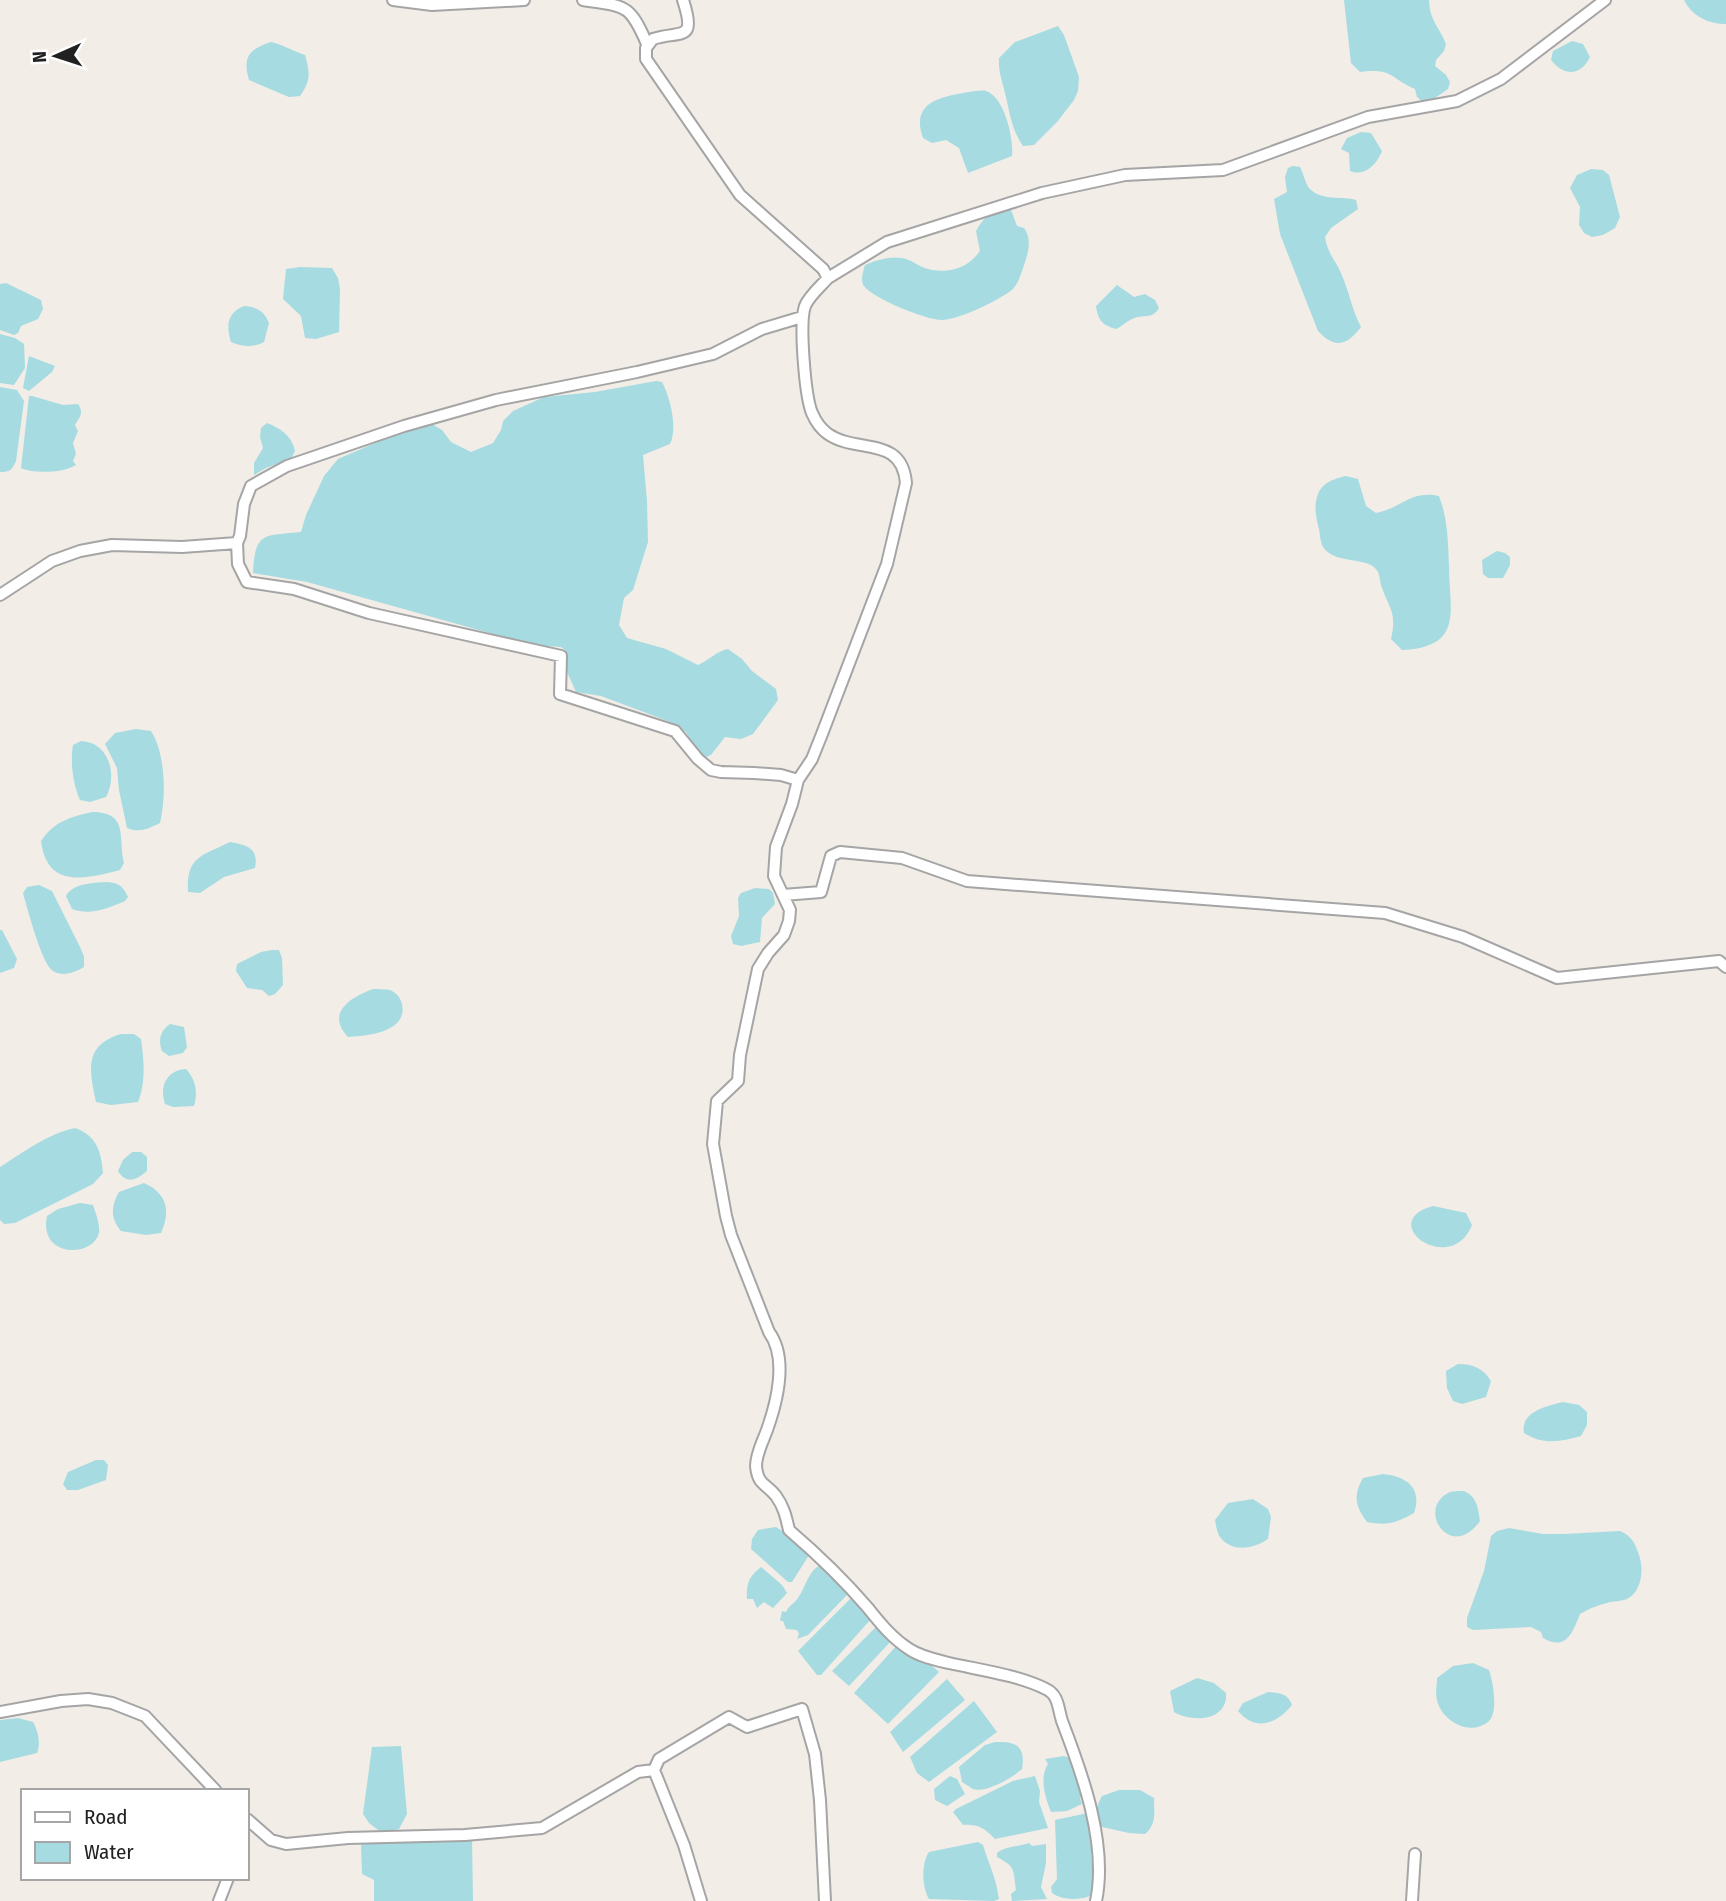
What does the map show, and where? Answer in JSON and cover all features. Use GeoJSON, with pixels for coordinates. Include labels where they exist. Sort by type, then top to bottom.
{"type":"FeatureCollection","features":[{"type":"Feature","properties":{"kind":"street"},"geometry":{"type":"LineString","coordinates":[[393,0],[432,5],[524,0]]}},
{"type":"Feature","properties":{"kind":"street"},"geometry":{"type":"LineString","coordinates":[[583,0],[622,6],[636,18],[648,44],[645,56],[649,65],[740,195],[823,269],[828,278]]}},
{"type":"Feature","properties":{"kind":"street"},"geometry":{"type":"LineString","coordinates":[[648,44],[660,37],[681,35],[688,28],[684,0]]}},
{"type":"Feature","properties":{"kind":"street"},"geometry":{"type":"LineString","coordinates":[[1096,1901],[1099,1886],[1097,1841],[1084,1783],[1056,1699],[1049,1690],[1022,1679],[929,1658],[911,1650],[877,1623],[869,1609],[819,1556],[789,1530],[785,1510],[774,1493],[760,1483],[756,1463],[776,1390],[779,1367],[777,1343],[769,1332],[731,1235],[713,1144],[717,1101],[738,1081],[740,1055],[758,969],[784,935],[789,920],[790,911],[774,876],[776,846],[798,780],[812,760],[887,564],[906,483],[905,471],[899,459],[878,447],[841,440],[828,433],[819,425],[811,411],[805,372],[802,317],[805,304],[828,278],[887,242],[1042,193],[1125,175],[1223,170],[1368,117],[1457,101],[1501,79],[1605,0]]}},
{"type":"Feature","properties":{"kind":"street"},"geometry":{"type":"LineString","coordinates":[[798,780],[781,775],[711,770],[675,731],[561,694],[561,656],[369,614],[294,589],[247,582],[239,564],[237,544],[244,504],[251,486],[287,466],[404,426],[495,400],[713,354],[762,329],[802,317]]}},
{"type":"Feature","properties":{"kind":"street"},"geometry":{"type":"LineString","coordinates":[[0,594],[52,561],[80,551],[112,545],[182,547],[237,544]]}},
{"type":"Feature","properties":{"kind":"street"},"geometry":{"type":"LineString","coordinates":[[783,895],[821,892],[831,856],[840,852],[886,855],[967,881],[1385,913],[1463,937],[1558,978],[1719,961],[1726,967]]}},
{"type":"Feature","properties":{"kind":"street"},"geometry":{"type":"LineString","coordinates":[[0,1712],[61,1701],[88,1699],[112,1703],[145,1716],[214,1789]]}},
{"type":"Feature","properties":{"kind":"street"},"geometry":{"type":"LineString","coordinates":[[701,1901],[684,1845],[654,1770],[659,1759],[729,1717],[747,1727],[802,1709],[815,1754],[825,1901]]}},
{"type":"Feature","properties":{"kind":"street"},"geometry":{"type":"LineString","coordinates":[[248,1821],[271,1840],[286,1844],[348,1838],[465,1835],[542,1828],[638,1772],[654,1770]]}},
{"type":"Feature","properties":{"kind":"street"},"geometry":{"type":"LineString","coordinates":[[1412,1901],[1415,1854]]}},
{"type":"Feature","properties":{"kind":"street"},"geometry":{"type":"LineString","coordinates":[[219,1901],[227,1880]]}},
{"type":"Feature","properties":{"kind":"water"},"geometry":{"type":"Polygon","coordinates":[[[1344,0],[1429,0],[1433,19],[1446,44],[1435,66],[1450,82],[1448,89],[1432,100],[1422,101],[1417,97],[1415,89],[1390,75],[1379,71],[1360,72],[1351,63],[1344,0]]]}},
{"type":"Feature","properties":{"kind":"water"},"geometry":{"type":"Polygon","coordinates":[[[1684,0],[1726,0],[1726,24],[1701,18],[1684,0]]]}},
{"type":"Feature","properties":{"kind":"water"},"geometry":{"type":"Polygon","coordinates":[[[1058,26],[1064,35],[1079,77],[1078,91],[1057,122],[1034,145],[1023,146],[1012,122],[999,58],[1015,42],[1058,26]]]}},
{"type":"Feature","properties":{"kind":"water"},"geometry":{"type":"Polygon","coordinates":[[[1572,41],[1583,44],[1590,57],[1582,68],[1572,72],[1561,69],[1551,60],[1553,51],[1572,41]]]}},
{"type":"Feature","properties":{"kind":"water"},"geometry":{"type":"Polygon","coordinates":[[[271,42],[305,55],[308,76],[300,96],[289,97],[249,80],[249,55],[271,42]]]}},
{"type":"Feature","properties":{"kind":"water"},"geometry":{"type":"Polygon","coordinates":[[[975,91],[986,91],[998,101],[1010,130],[1012,156],[968,173],[959,148],[946,140],[932,143],[923,138],[920,125],[921,115],[933,102],[975,91]]]}},
{"type":"Feature","properties":{"kind":"water"},"geometry":{"type":"Polygon","coordinates":[[[1361,132],[1371,133],[1382,151],[1370,168],[1361,172],[1350,171],[1349,153],[1341,149],[1347,138],[1361,132]]]}},
{"type":"Feature","properties":{"kind":"water"},"geometry":{"type":"Polygon","coordinates":[[[1300,167],[1308,187],[1315,193],[1356,200],[1358,209],[1331,228],[1325,237],[1361,327],[1340,343],[1330,341],[1318,331],[1280,234],[1274,199],[1287,192],[1285,177],[1288,168],[1300,167]]]}},
{"type":"Feature","properties":{"kind":"water"},"geometry":{"type":"Polygon","coordinates":[[[1591,169],[1603,170],[1609,175],[1620,217],[1615,228],[1603,235],[1592,237],[1584,233],[1579,225],[1580,207],[1570,188],[1577,175],[1591,169]]]}},
{"type":"Feature","properties":{"kind":"water"},"geometry":{"type":"Polygon","coordinates":[[[1011,210],[1017,226],[1024,228],[1028,235],[1029,243],[1017,283],[999,298],[969,313],[943,320],[901,308],[878,297],[864,286],[862,279],[865,265],[884,259],[905,259],[938,271],[961,267],[980,251],[976,231],[981,223],[990,215],[1011,210]]]}},
{"type":"Feature","properties":{"kind":"water"},"geometry":{"type":"Polygon","coordinates":[[[332,268],[338,278],[339,332],[316,339],[305,338],[301,316],[283,299],[286,269],[332,268]]]}},
{"type":"Feature","properties":{"kind":"water"},"geometry":{"type":"Polygon","coordinates":[[[6,283],[41,300],[43,309],[38,319],[21,326],[14,335],[0,330],[0,284],[6,283]]]}},
{"type":"Feature","properties":{"kind":"water"},"geometry":{"type":"Polygon","coordinates":[[[1117,285],[1134,297],[1145,294],[1155,300],[1159,308],[1152,315],[1135,318],[1116,329],[1107,326],[1100,318],[1096,306],[1117,285]]]}},
{"type":"Feature","properties":{"kind":"water"},"geometry":{"type":"Polygon","coordinates":[[[244,306],[260,310],[265,315],[269,323],[264,342],[248,346],[231,342],[229,320],[234,312],[244,306]]]}},
{"type":"Feature","properties":{"kind":"water"},"geometry":{"type":"Polygon","coordinates":[[[0,334],[24,344],[25,368],[14,385],[0,383],[0,334]]]}},
{"type":"Feature","properties":{"kind":"water"},"geometry":{"type":"Polygon","coordinates":[[[29,356],[55,366],[52,372],[29,391],[23,388],[29,356]]]}},
{"type":"Feature","properties":{"kind":"water"},"geometry":{"type":"Polygon","coordinates":[[[662,382],[668,396],[673,421],[672,437],[670,444],[643,455],[648,542],[633,590],[624,598],[619,625],[627,638],[666,649],[698,665],[728,649],[776,689],[778,700],[753,734],[741,739],[725,737],[711,755],[706,757],[698,751],[686,732],[673,723],[601,696],[576,692],[567,672],[567,652],[561,647],[532,645],[307,582],[253,573],[256,549],[264,538],[301,532],[324,476],[338,459],[410,428],[432,424],[442,430],[451,442],[471,452],[493,443],[503,421],[513,411],[544,397],[595,392],[662,382]]]}},
{"type":"Feature","properties":{"kind":"water"},"geometry":{"type":"Polygon","coordinates":[[[0,387],[17,390],[24,401],[16,461],[6,472],[0,472],[0,387]]]}},
{"type":"Feature","properties":{"kind":"water"},"geometry":{"type":"Polygon","coordinates":[[[29,396],[63,405],[78,404],[81,412],[75,425],[78,431],[73,443],[76,454],[73,461],[76,465],[48,472],[21,468],[29,396]]]}},
{"type":"Feature","properties":{"kind":"water"},"geometry":{"type":"Polygon","coordinates":[[[267,423],[285,433],[295,451],[291,459],[254,475],[254,463],[263,448],[261,428],[267,423]]]}},
{"type":"Feature","properties":{"kind":"water"},"geometry":{"type":"Polygon","coordinates":[[[1346,476],[1358,479],[1366,506],[1376,513],[1413,497],[1439,496],[1447,531],[1451,611],[1445,633],[1436,642],[1402,650],[1391,639],[1393,617],[1378,572],[1367,564],[1334,556],[1322,545],[1316,513],[1317,497],[1325,485],[1346,476]]]}},
{"type":"Feature","properties":{"kind":"water"},"geometry":{"type":"Polygon","coordinates":[[[1497,551],[1510,557],[1510,565],[1503,578],[1488,578],[1483,574],[1482,560],[1497,551]]]}},
{"type":"Feature","properties":{"kind":"water"},"geometry":{"type":"Polygon","coordinates":[[[136,729],[151,731],[160,752],[163,776],[160,823],[140,830],[127,828],[117,768],[105,744],[115,733],[136,729]]]}},
{"type":"Feature","properties":{"kind":"water"},"geometry":{"type":"Polygon","coordinates":[[[81,741],[98,747],[104,753],[111,770],[110,788],[106,797],[90,802],[80,800],[73,773],[73,745],[81,741]]]}},
{"type":"Feature","properties":{"kind":"water"},"geometry":{"type":"Polygon","coordinates":[[[92,812],[104,813],[117,821],[124,863],[120,870],[94,876],[70,877],[59,874],[45,856],[41,841],[57,824],[92,812]]]}},
{"type":"Feature","properties":{"kind":"water"},"geometry":{"type":"Polygon","coordinates":[[[230,842],[253,852],[255,868],[224,877],[200,893],[188,892],[188,880],[193,864],[204,854],[230,842]]]}},
{"type":"Feature","properties":{"kind":"water"},"geometry":{"type":"Polygon","coordinates":[[[107,882],[118,884],[122,888],[128,897],[125,901],[92,911],[72,909],[66,896],[73,888],[107,882]]]}},
{"type":"Feature","properties":{"kind":"water"},"geometry":{"type":"Polygon","coordinates":[[[39,885],[52,891],[84,957],[84,967],[71,973],[57,973],[49,967],[34,931],[23,893],[27,887],[39,885]]]}},
{"type":"Feature","properties":{"kind":"water"},"geometry":{"type":"Polygon","coordinates":[[[755,888],[769,889],[773,893],[775,904],[762,918],[760,942],[741,946],[733,944],[731,936],[739,916],[738,898],[741,893],[755,888]]]}},
{"type":"Feature","properties":{"kind":"water"},"geometry":{"type":"Polygon","coordinates":[[[0,930],[17,959],[14,968],[0,973],[0,930]]]}},
{"type":"Feature","properties":{"kind":"water"},"geometry":{"type":"Polygon","coordinates":[[[279,950],[282,958],[283,985],[275,994],[269,996],[262,990],[247,988],[236,971],[237,964],[261,952],[279,950]]]}},
{"type":"Feature","properties":{"kind":"water"},"geometry":{"type":"Polygon","coordinates":[[[373,989],[390,990],[398,996],[403,1009],[400,1019],[381,1032],[348,1037],[339,1021],[343,1007],[373,989]]]}},
{"type":"Feature","properties":{"kind":"water"},"geometry":{"type":"Polygon","coordinates":[[[170,1024],[184,1027],[187,1047],[183,1053],[169,1056],[162,1051],[160,1039],[170,1024]]]}},
{"type":"Feature","properties":{"kind":"water"},"geometry":{"type":"Polygon","coordinates":[[[121,1034],[134,1034],[141,1039],[141,1094],[138,1102],[111,1105],[96,1102],[92,1060],[100,1045],[121,1034]]]}},
{"type":"Feature","properties":{"kind":"water"},"geometry":{"type":"Polygon","coordinates":[[[186,1069],[195,1086],[194,1106],[173,1107],[165,1104],[163,1091],[166,1080],[174,1072],[186,1069]]]}},
{"type":"Feature","properties":{"kind":"water"},"geometry":{"type":"Polygon","coordinates":[[[75,1128],[93,1140],[101,1158],[103,1173],[93,1184],[15,1223],[4,1224],[0,1220],[0,1167],[45,1139],[75,1128]]]}},
{"type":"Feature","properties":{"kind":"water"},"geometry":{"type":"Polygon","coordinates":[[[132,1152],[141,1152],[147,1157],[147,1171],[128,1180],[118,1171],[123,1160],[132,1152]]]}},
{"type":"Feature","properties":{"kind":"water"},"geometry":{"type":"Polygon","coordinates":[[[144,1183],[158,1192],[165,1204],[166,1217],[161,1233],[146,1235],[121,1231],[113,1217],[116,1197],[119,1192],[144,1183]]]}},
{"type":"Feature","properties":{"kind":"water"},"geometry":{"type":"Polygon","coordinates":[[[80,1203],[93,1205],[99,1233],[95,1241],[87,1247],[67,1250],[50,1240],[46,1230],[47,1216],[58,1209],[80,1203]]]}},
{"type":"Feature","properties":{"kind":"water"},"geometry":{"type":"Polygon","coordinates":[[[1433,1206],[1466,1213],[1472,1225],[1462,1240],[1449,1247],[1435,1246],[1422,1241],[1414,1233],[1411,1223],[1417,1214],[1433,1206]]]}},
{"type":"Feature","properties":{"kind":"water"},"geometry":{"type":"Polygon","coordinates":[[[1458,1364],[1477,1368],[1485,1373],[1491,1381],[1486,1397],[1462,1404],[1453,1401],[1447,1388],[1446,1371],[1458,1364]]]}},
{"type":"Feature","properties":{"kind":"water"},"geometry":{"type":"Polygon","coordinates":[[[1563,1402],[1579,1405],[1587,1412],[1587,1425],[1581,1436],[1552,1441],[1524,1433],[1526,1420],[1530,1415],[1542,1408],[1563,1402]]]}},
{"type":"Feature","properties":{"kind":"water"},"geometry":{"type":"Polygon","coordinates":[[[96,1460],[104,1460],[108,1465],[106,1480],[78,1490],[67,1490],[63,1484],[68,1472],[96,1460]]]}},
{"type":"Feature","properties":{"kind":"water"},"geometry":{"type":"Polygon","coordinates":[[[1383,1474],[1398,1477],[1410,1484],[1416,1496],[1414,1513],[1391,1523],[1367,1522],[1358,1506],[1358,1490],[1363,1478],[1383,1474]]]}},
{"type":"Feature","properties":{"kind":"water"},"geometry":{"type":"Polygon","coordinates":[[[1464,1491],[1474,1499],[1480,1521],[1469,1532],[1458,1536],[1449,1535],[1441,1529],[1435,1510],[1439,1501],[1448,1493],[1464,1491]]]}},
{"type":"Feature","properties":{"kind":"water"},"geometry":{"type":"Polygon","coordinates":[[[1253,1499],[1268,1509],[1271,1517],[1268,1539],[1243,1548],[1225,1542],[1219,1535],[1215,1520],[1228,1503],[1253,1499]]]}},
{"type":"Feature","properties":{"kind":"water"},"geometry":{"type":"Polygon","coordinates":[[[776,1527],[811,1552],[792,1582],[788,1582],[751,1549],[752,1539],[758,1530],[776,1527]]]}},
{"type":"Feature","properties":{"kind":"water"},"geometry":{"type":"Polygon","coordinates":[[[1509,1528],[1543,1534],[1620,1531],[1632,1540],[1639,1555],[1639,1586],[1627,1599],[1602,1604],[1580,1614],[1568,1638],[1558,1643],[1543,1638],[1541,1632],[1531,1627],[1473,1630],[1467,1627],[1467,1618],[1484,1571],[1491,1536],[1497,1531],[1509,1528]]]}},
{"type":"Feature","properties":{"kind":"water"},"geometry":{"type":"Polygon","coordinates":[[[822,1564],[848,1594],[808,1635],[797,1639],[797,1630],[786,1629],[783,1621],[780,1621],[782,1611],[786,1612],[801,1594],[810,1574],[822,1564]]]}},
{"type":"Feature","properties":{"kind":"water"},"geometry":{"type":"Polygon","coordinates":[[[761,1567],[782,1585],[787,1593],[773,1608],[764,1602],[757,1608],[753,1599],[747,1599],[749,1581],[761,1567]]]}},
{"type":"Feature","properties":{"kind":"water"},"geometry":{"type":"Polygon","coordinates":[[[852,1597],[871,1619],[821,1675],[817,1675],[798,1651],[852,1597]]]}},
{"type":"Feature","properties":{"kind":"water"},"geometry":{"type":"Polygon","coordinates":[[[877,1626],[892,1640],[849,1686],[832,1671],[877,1626]]]}},
{"type":"Feature","properties":{"kind":"water"},"geometry":{"type":"Polygon","coordinates":[[[898,1644],[939,1672],[888,1724],[854,1693],[898,1644]]]}},
{"type":"Feature","properties":{"kind":"water"},"geometry":{"type":"Polygon","coordinates":[[[1473,1663],[1489,1670],[1494,1705],[1488,1722],[1473,1728],[1450,1720],[1440,1707],[1436,1692],[1437,1678],[1453,1666],[1473,1663]]]}},
{"type":"Feature","properties":{"kind":"water"},"geometry":{"type":"Polygon","coordinates":[[[1197,1678],[1214,1683],[1226,1693],[1221,1709],[1208,1717],[1199,1718],[1190,1718],[1174,1712],[1170,1691],[1197,1678]]]}},
{"type":"Feature","properties":{"kind":"water"},"geometry":{"type":"Polygon","coordinates":[[[947,1679],[965,1700],[903,1752],[890,1732],[947,1679]]]}},
{"type":"Feature","properties":{"kind":"water"},"geometry":{"type":"Polygon","coordinates":[[[1268,1692],[1286,1696],[1292,1705],[1279,1717],[1266,1723],[1252,1722],[1238,1711],[1243,1703],[1268,1692]]]}},
{"type":"Feature","properties":{"kind":"water"},"geometry":{"type":"Polygon","coordinates":[[[974,1701],[997,1732],[929,1782],[917,1773],[910,1757],[974,1701]]]}},
{"type":"Feature","properties":{"kind":"water"},"geometry":{"type":"Polygon","coordinates":[[[18,1718],[33,1722],[38,1737],[37,1753],[0,1762],[0,1720],[18,1718]]]}},
{"type":"Feature","properties":{"kind":"water"},"geometry":{"type":"Polygon","coordinates":[[[995,1742],[1018,1746],[1022,1755],[1022,1769],[992,1787],[973,1789],[962,1782],[959,1767],[985,1745],[995,1742]]]}},
{"type":"Feature","properties":{"kind":"water"},"geometry":{"type":"Polygon","coordinates":[[[401,1746],[407,1814],[399,1829],[382,1833],[369,1823],[363,1814],[372,1747],[401,1746]]]}},
{"type":"Feature","properties":{"kind":"water"},"geometry":{"type":"Polygon","coordinates":[[[1064,1756],[1075,1760],[1083,1795],[1080,1798],[1082,1804],[1067,1811],[1051,1812],[1044,1788],[1045,1769],[1048,1764],[1045,1759],[1064,1756]]]}},
{"type":"Feature","properties":{"kind":"water"},"geometry":{"type":"Polygon","coordinates":[[[950,1776],[957,1779],[965,1794],[947,1806],[935,1800],[934,1789],[950,1776]]]}},
{"type":"Feature","properties":{"kind":"water"},"geometry":{"type":"Polygon","coordinates":[[[1035,1776],[1040,1791],[1039,1802],[1048,1828],[995,1839],[981,1828],[963,1825],[953,1812],[1013,1781],[1035,1776]]]}},
{"type":"Feature","properties":{"kind":"water"},"geometry":{"type":"Polygon","coordinates":[[[1119,1790],[1140,1790],[1154,1798],[1153,1822],[1145,1834],[1102,1827],[1099,1823],[1097,1807],[1102,1796],[1119,1790]]]}},
{"type":"Feature","properties":{"kind":"water"},"geometry":{"type":"Polygon","coordinates":[[[1088,1813],[1096,1892],[1081,1898],[1056,1896],[1051,1887],[1057,1879],[1055,1820],[1088,1813]]]}},
{"type":"Feature","properties":{"kind":"water"},"geometry":{"type":"Polygon","coordinates":[[[472,1838],[473,1901],[374,1901],[374,1880],[362,1874],[361,1846],[364,1840],[472,1838]]]}},
{"type":"Feature","properties":{"kind":"water"},"geometry":{"type":"Polygon","coordinates":[[[978,1842],[983,1845],[999,1899],[929,1899],[923,1876],[929,1852],[978,1842]]]}},
{"type":"Feature","properties":{"kind":"water"},"geometry":{"type":"Polygon","coordinates":[[[1029,1843],[1032,1846],[1046,1844],[1046,1863],[1041,1887],[1047,1899],[1012,1901],[1011,1894],[1016,1890],[1014,1873],[1008,1863],[997,1857],[997,1853],[1029,1843]]]}}]}
